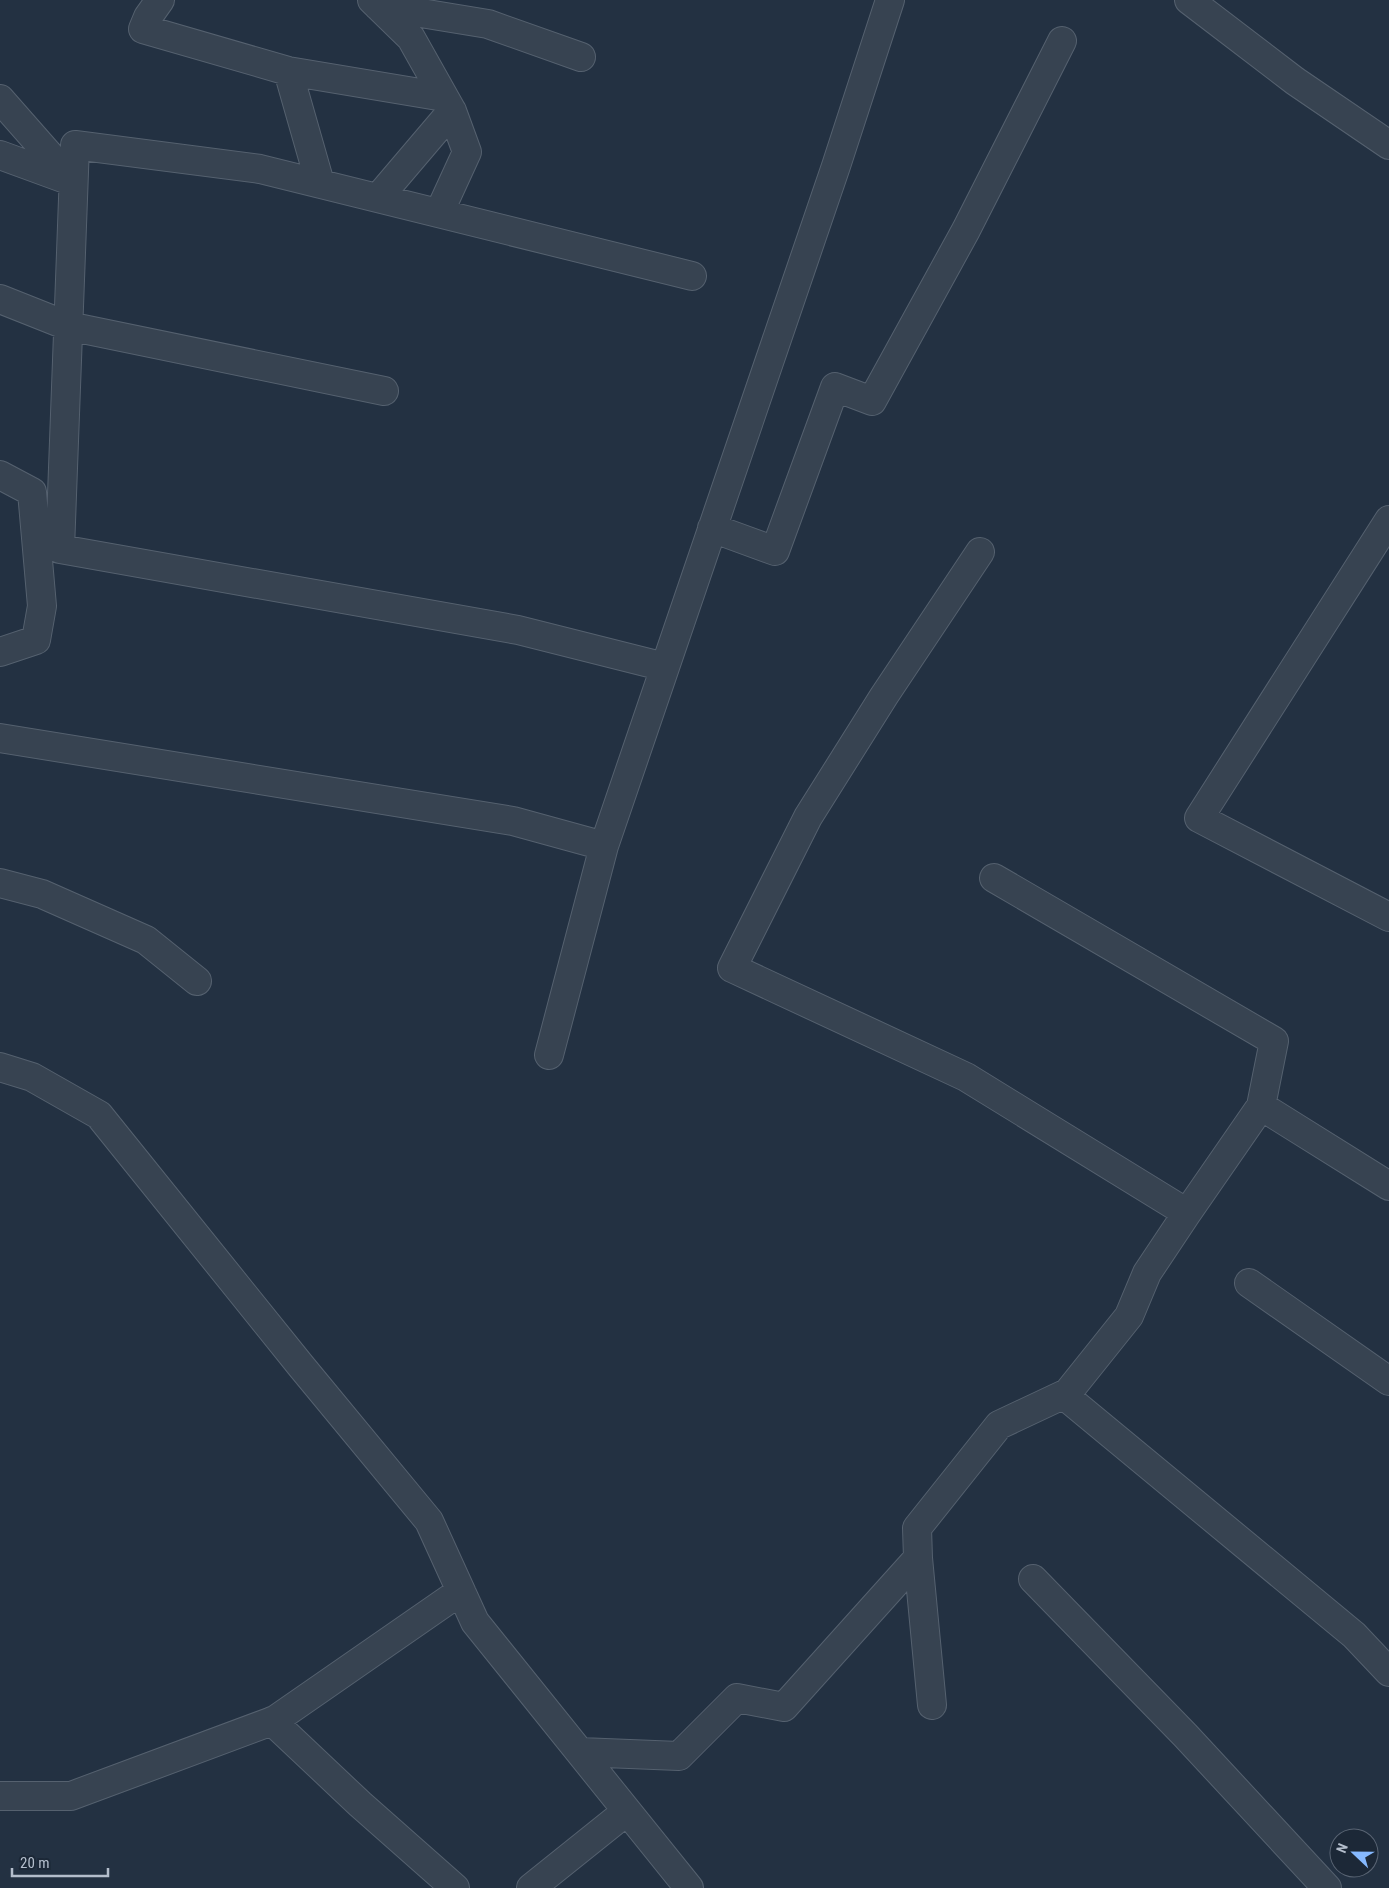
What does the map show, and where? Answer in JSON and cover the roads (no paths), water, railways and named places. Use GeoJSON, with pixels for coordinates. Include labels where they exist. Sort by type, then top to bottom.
{"type":"FeatureCollection","features":[{"type":"Feature","properties":{"kind":"street"},"geometry":{"type":"LineString","coordinates":[[160,0],[148,17],[143,30],[288,71],[448,104]]}},
{"type":"Feature","properties":{"kind":"street"},"geometry":{"type":"LineString","coordinates":[[549,1055],[604,846],[836,166],[890,0]]}},
{"type":"Feature","properties":{"kind":"street"},"geometry":{"type":"LineString","coordinates":[[1189,0],[1295,81],[1389,145]]}},
{"type":"Feature","properties":{"kind":"street"},"geometry":{"type":"LineString","coordinates":[[375,3],[488,24],[580,57]]}},
{"type":"Feature","properties":{"kind":"street"},"geometry":{"type":"LineString","coordinates":[[375,3],[411,38],[448,104],[467,152],[440,213]]}},
{"type":"Feature","properties":{"kind":"street"},"geometry":{"type":"LineString","coordinates":[[712,528],[775,551],[835,387],[872,401],[966,230],[1062,41]]}},
{"type":"Feature","properties":{"kind":"street"},"geometry":{"type":"LineString","coordinates":[[288,71],[320,184]]}},
{"type":"Feature","properties":{"kind":"street"},"geometry":{"type":"LineString","coordinates":[[0,98],[73,182]]}},
{"type":"Feature","properties":{"kind":"street"},"geometry":{"type":"LineString","coordinates":[[378,198],[448,104]]}},
{"type":"Feature","properties":{"kind":"street"},"geometry":{"type":"LineString","coordinates":[[664,667],[518,630],[60,548],[74,145],[260,169],[692,276]]}},
{"type":"Feature","properties":{"kind":"street"},"geometry":{"type":"LineString","coordinates":[[0,155],[73,182]]}},
{"type":"Feature","properties":{"kind":"street"},"geometry":{"type":"LineString","coordinates":[[0,298],[68,326],[384,391]]}},
{"type":"Feature","properties":{"kind":"street"},"geometry":{"type":"LineString","coordinates":[[0,475],[32,492],[42,606],[36,640],[0,652]]}},
{"type":"Feature","properties":{"kind":"street"},"geometry":{"type":"LineString","coordinates":[[1389,520],[1199,818],[1389,917]]}},
{"type":"Feature","properties":{"kind":"street"},"geometry":{"type":"LineString","coordinates":[[980,552],[884,696],[808,817],[732,968],[966,1077],[1187,1213]]}},
{"type":"Feature","properties":{"kind":"street"},"geometry":{"type":"LineString","coordinates":[[0,738],[512,821],[604,846]]}},
{"type":"Feature","properties":{"kind":"street"},"geometry":{"type":"LineString","coordinates":[[932,1705],[918,1558],[918,1528],[999,1425],[1067,1393],[1129,1316],[1147,1273],[1261,1106],[1274,1041],[994,878]]}},
{"type":"Feature","properties":{"kind":"street"},"geometry":{"type":"LineString","coordinates":[[0,884],[42,894],[146,940],[197,981]]}},
{"type":"Feature","properties":{"kind":"street"},"geometry":{"type":"LineString","coordinates":[[0,1067],[32,1077],[100,1115],[301,1366],[429,1521],[475,1622],[689,1888]]}},
{"type":"Feature","properties":{"kind":"street"},"geometry":{"type":"LineString","coordinates":[[1261,1106],[1389,1186]]}},
{"type":"Feature","properties":{"kind":"street"},"geometry":{"type":"LineString","coordinates":[[1248,1283],[1389,1381]]}},
{"type":"Feature","properties":{"kind":"street"},"geometry":{"type":"LineString","coordinates":[[1067,1393],[1065,1396],[1354,1635],[1389,1672]]}},
{"type":"Feature","properties":{"kind":"street"},"geometry":{"type":"LineString","coordinates":[[580,1752],[679,1756],[737,1698],[784,1706],[918,1558]]}},
{"type":"Feature","properties":{"kind":"street"},"geometry":{"type":"LineString","coordinates":[[1033,1579],[1184,1735],[1327,1888]]}},
{"type":"Feature","properties":{"kind":"street"},"geometry":{"type":"LineString","coordinates":[[0,1796],[71,1796],[272,1721],[461,1592]]}},
{"type":"Feature","properties":{"kind":"street"},"geometry":{"type":"LineString","coordinates":[[272,1721],[360,1804],[455,1888]]}},
{"type":"Feature","properties":{"kind":"street"},"geometry":{"type":"LineString","coordinates":[[531,1888],[627,1810]]}}]}
